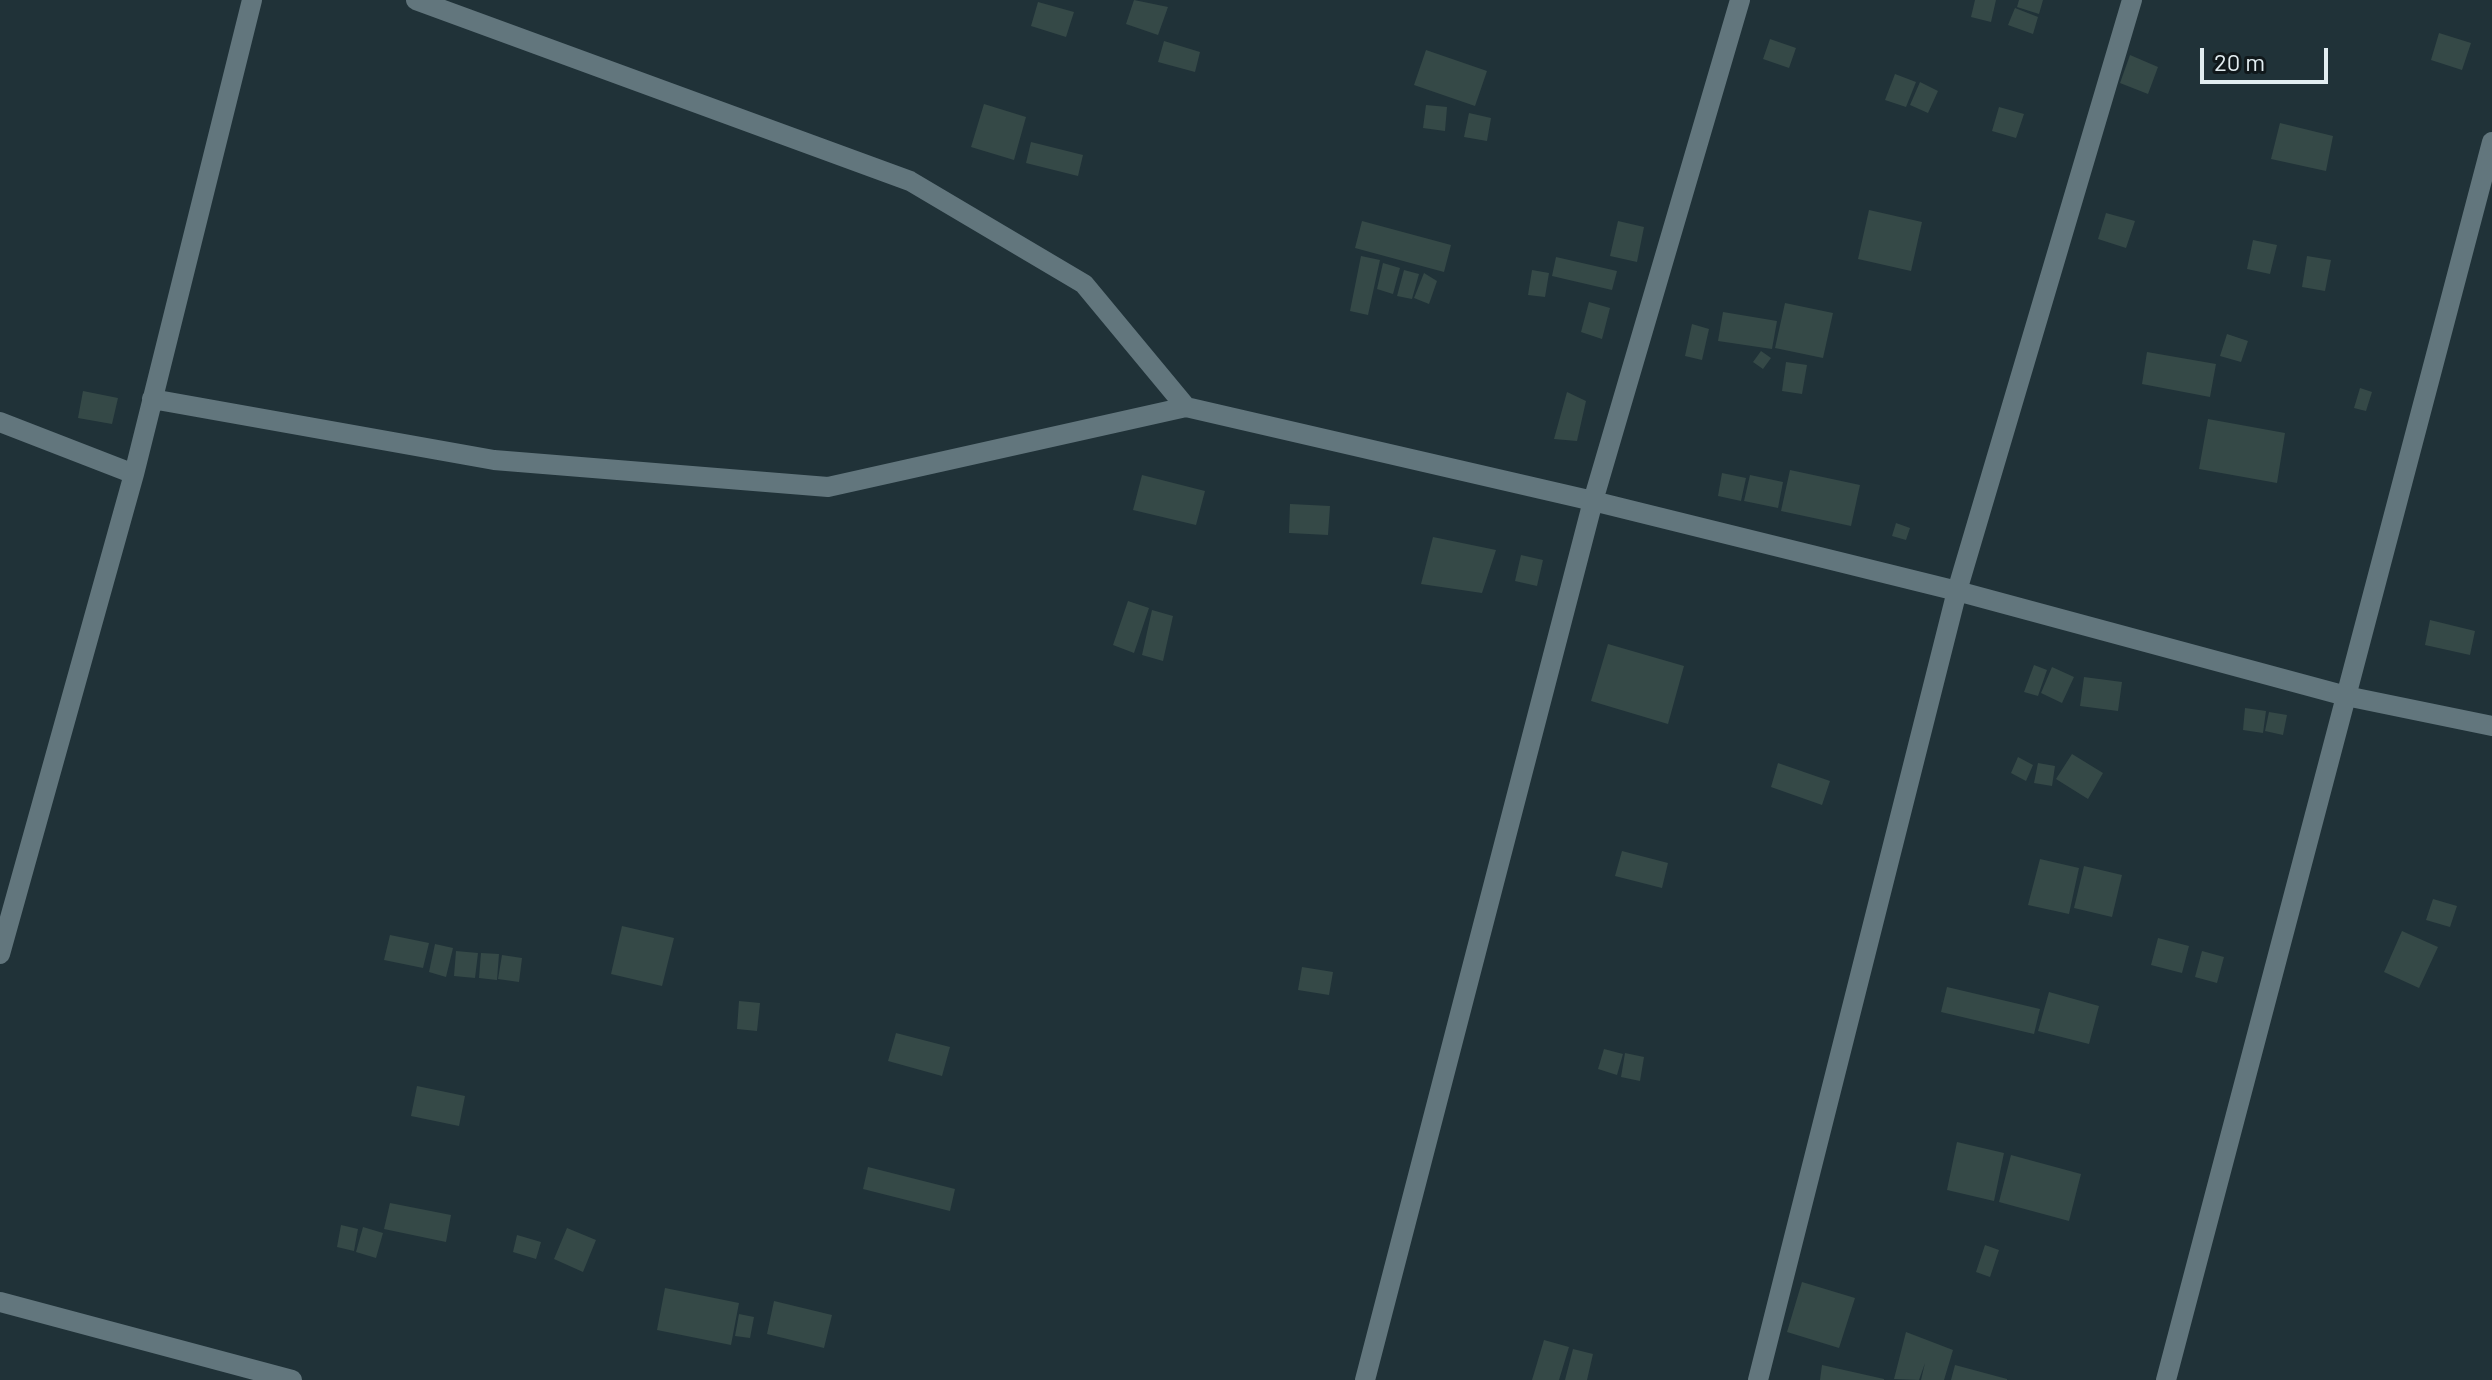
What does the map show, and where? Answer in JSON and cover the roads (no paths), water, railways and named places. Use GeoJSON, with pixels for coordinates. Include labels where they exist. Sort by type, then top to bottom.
{"type":"FeatureCollection","features":[{"type":"Feature","properties":{"kind":"street"},"geometry":{"type":"LineString","coordinates":[[0,954],[134,474],[252,0]]}},
{"type":"Feature","properties":{"kind":"street"},"geometry":{"type":"LineString","coordinates":[[416,0],[910,181],[1084,284],[1186,407]]}},
{"type":"Feature","properties":{"kind":"street"},"geometry":{"type":"LineString","coordinates":[[1365,1380],[1593,501],[1740,0]]}},
{"type":"Feature","properties":{"kind":"street"},"geometry":{"type":"LineString","coordinates":[[1758,1380],[1957,591],[2132,0]]}},
{"type":"Feature","properties":{"kind":"street"},"geometry":{"type":"LineString","coordinates":[[2166,1380],[2492,142]]}},
{"type":"Feature","properties":{"kind":"street"},"geometry":{"type":"LineString","coordinates":[[152,399],[494,460],[828,487],[1186,407],[1593,501],[1957,591],[2346,696],[2492,726]]}},
{"type":"Feature","properties":{"kind":"street"},"geometry":{"type":"LineString","coordinates":[[0,422],[134,474]]}},
{"type":"Feature","properties":{"kind":"street"},"geometry":{"type":"LineString","coordinates":[[0,1302],[292,1380]]}}]}
